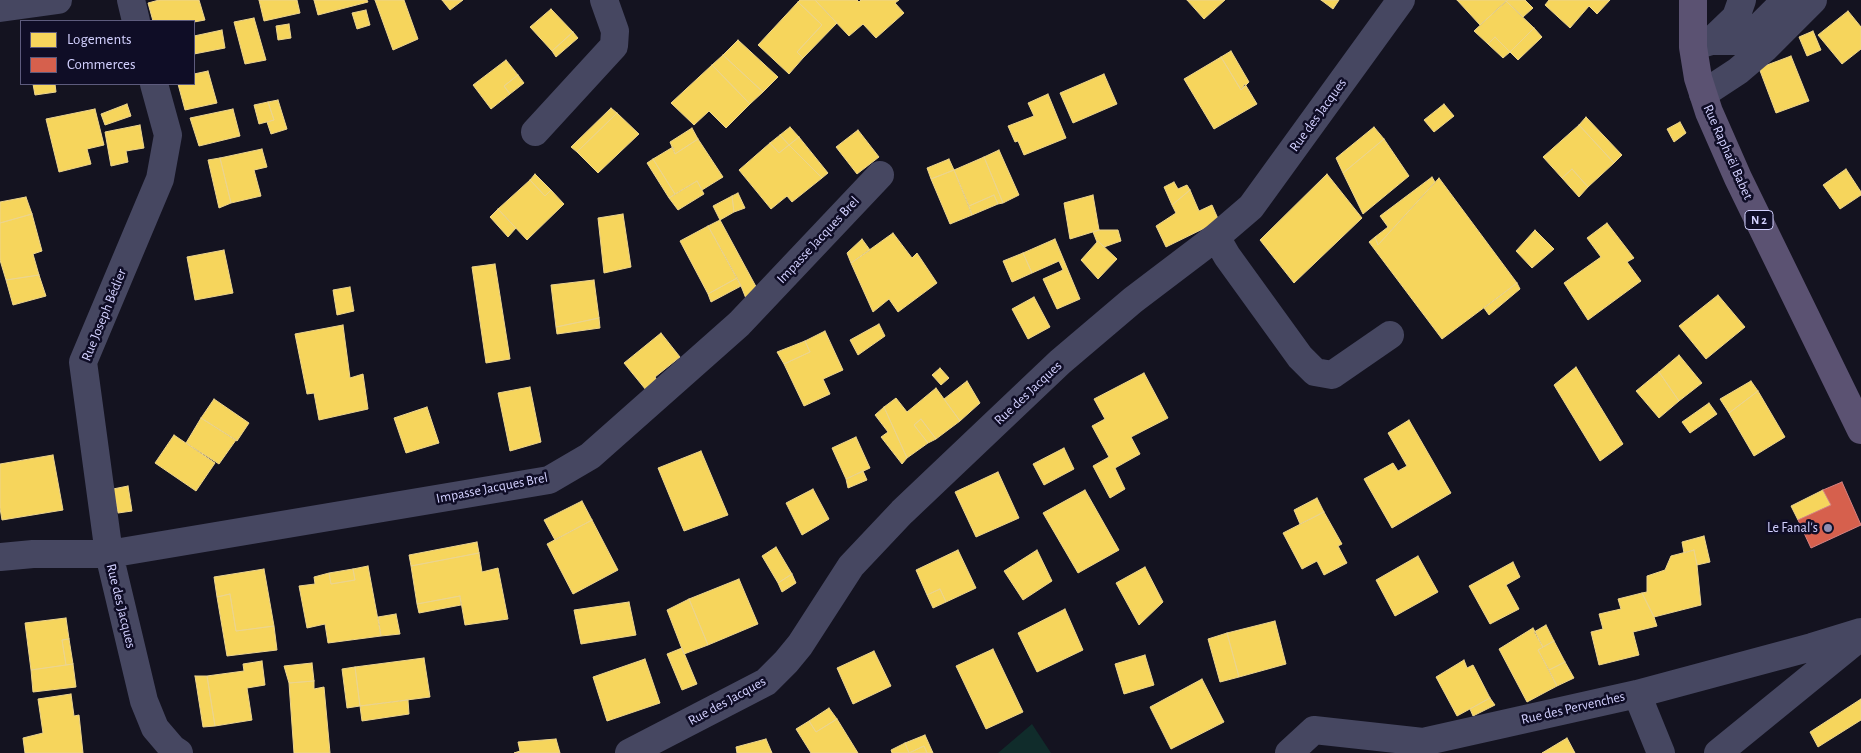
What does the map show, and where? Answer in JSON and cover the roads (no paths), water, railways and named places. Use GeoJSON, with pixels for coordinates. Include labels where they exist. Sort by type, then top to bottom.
{"type":"FeatureCollection","features":[{"type":"Feature","properties":{"kind":"main road","name":"Rue Raphaël Babet"},"geometry":{"type":"LineString","coordinates":[[1693,0],[1702,44],[1698,78],[1703,94],[1738,178],[1861,430]]}},
{"type":"Feature","properties":{"kind":"street"},"geometry":{"type":"LineString","coordinates":[[0,8],[58,0]]}},
{"type":"Feature","properties":{"kind":"street"},"geometry":{"type":"LineString","coordinates":[[130,0],[136,20]]}},
{"type":"Feature","properties":{"kind":"street"},"geometry":{"type":"LineString","coordinates":[[535,132],[614,46],[615,31],[604,0]]}},
{"type":"Feature","properties":{"kind":"street","name":"Rue des Jacques"},"geometry":{"type":"LineString","coordinates":[[629,753],[766,682],[786,662],[800,644],[851,566],[902,512],[1060,362],[1133,300],[1216,237],[1251,207],[1401,0]]}},
{"type":"Feature","properties":{"kind":"street"},"geometry":{"type":"LineString","coordinates":[[1702,44],[1736,17],[1742,0]]}},
{"type":"Feature","properties":{"kind":"street"},"geometry":{"type":"LineString","coordinates":[[1702,44],[1739,40],[1750,36],[1786,0]]}},
{"type":"Feature","properties":{"kind":"street"},"geometry":{"type":"LineString","coordinates":[[1703,94],[1738,71],[1765,48],[1813,0]]}},
{"type":"Feature","properties":{"kind":"street","name":"Rue Joseph Bédier"},"geometry":{"type":"LineString","coordinates":[[109,554],[83,362],[160,179],[168,135],[154,85]]}},
{"type":"Feature","properties":{"kind":"street","name":"Impasse Jacques Brel"},"geometry":{"type":"LineString","coordinates":[[109,554],[549,480],[590,456],[739,324],[880,175]]}},
{"type":"Feature","properties":{"kind":"street"},"geometry":{"type":"LineString","coordinates":[[1216,237],[1227,256],[1300,357],[1315,372],[1332,375],[1390,335]]}},
{"type":"Feature","properties":{"kind":"street","name":"Rue des Jacques"},"geometry":{"type":"LineString","coordinates":[[0,557],[33,554],[109,554],[144,701],[155,728],[173,749],[179,753]]}},
{"type":"Feature","properties":{"kind":"street","name":"Rue des Pervenches"},"geometry":{"type":"LineString","coordinates":[[1289,753],[1314,730],[1423,742],[1637,694],[1861,632]]}},
{"type":"Feature","properties":{"kind":"street"},"geometry":{"type":"LineString","coordinates":[[1718,753],[1861,636]]}},
{"type":"Feature","properties":{"kind":"street"},"geometry":{"type":"LineString","coordinates":[[1637,694],[1661,753]]}},
{"type":"Feature","properties":{"kind":"place","name":"Le Fanal's"},"geometry":{"type":"Point","coordinates":[1828,528]}}]}
